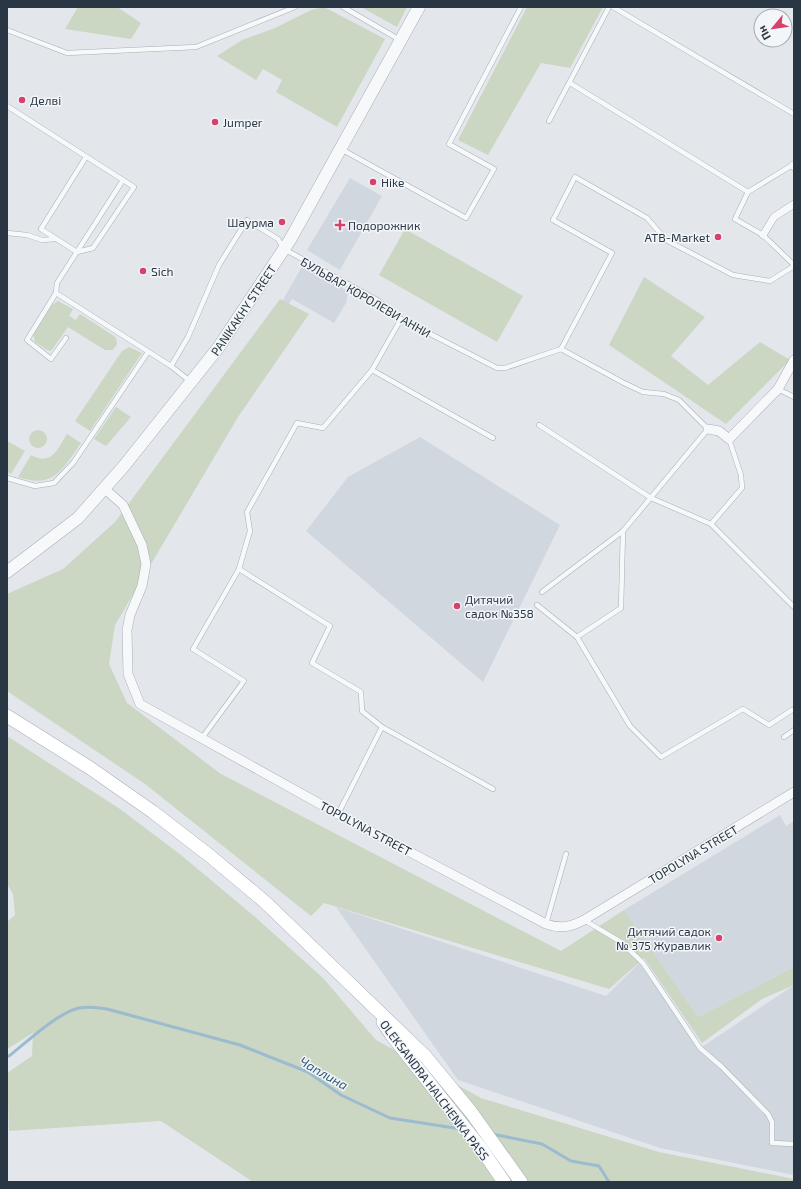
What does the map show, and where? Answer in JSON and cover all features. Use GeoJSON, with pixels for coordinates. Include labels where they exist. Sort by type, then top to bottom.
{"type":"FeatureCollection","features":[{"type":"Feature","properties":{"kind":"main road"},"geometry":{"type":"LineString","coordinates":[[8,716],[90,768],[210,856],[265,902],[374,1008]]}},
{"type":"Feature","properties":{"kind":"main road","name":"OLEKSANDRA HALCHENKA PASS"},"geometry":{"type":"LineString","coordinates":[[374,1008],[393,1037],[480,1148],[504,1182]]}},
{"type":"Feature","properties":{"kind":"main road","name":"OLEKSANDRA HALCHENKA PASS"},"geometry":{"type":"LineString","coordinates":[[374,1008],[425,1056],[471,1112],[521,1182]]}},
{"type":"Feature","properties":{"kind":"street","name":"PANIKAKHY STREET"},"geometry":{"type":"LineString","coordinates":[[7,561],[27,555],[43,546],[78,518],[105,489],[192,383],[241,316],[284,249],[420,7]]}},
{"type":"Feature","properties":{"kind":"street"},"geometry":{"type":"LineString","coordinates":[[763,235],[774,217],[794,204]]}},
{"type":"Feature","properties":{"kind":"street"},"geometry":{"type":"LineString","coordinates":[[708,429],[719,431],[729,439],[778,389],[794,360]]}},
{"type":"Feature","properties":{"kind":"street","name":"TOPOLYNA STREET"},"geometry":{"type":"LineString","coordinates":[[105,489],[123,505],[142,545],[146,564],[142,586],[130,615],[127,630],[128,674],[140,704],[338,814],[555,928],[566,927],[584,920],[794,792]]}},
{"type":"Feature","properties":{"kind":"street"},"geometry":{"type":"LineString","coordinates":[[7,572],[27,555]]}},
{"type":"Feature","properties":{"kind":"lane"},"geometry":{"type":"LineString","coordinates":[[7,30],[67,53],[196,46],[295,7]]}},
{"type":"Feature","properties":{"kind":"lane"},"geometry":{"type":"LineString","coordinates":[[343,7],[401,41]]}},
{"type":"Feature","properties":{"kind":"lane"},"geometry":{"type":"LineString","coordinates":[[341,149],[466,218],[494,169],[449,144],[521,7]]}},
{"type":"Feature","properties":{"kind":"lane"},"geometry":{"type":"LineString","coordinates":[[549,122],[609,7]]}},
{"type":"Feature","properties":{"kind":"lane"},"geometry":{"type":"LineString","coordinates":[[613,7],[794,114]]}},
{"type":"Feature","properties":{"kind":"lane"},"geometry":{"type":"LineString","coordinates":[[570,83],[748,192]]}},
{"type":"Feature","properties":{"kind":"lane"},"geometry":{"type":"LineString","coordinates":[[7,106],[134,187],[93,248],[77,252],[41,229],[86,157]]}},
{"type":"Feature","properties":{"kind":"lane"},"geometry":{"type":"LineString","coordinates":[[542,592],[623,531],[708,429],[679,400],[664,394],[643,392],[562,349],[612,253],[553,220],[575,177],[647,218],[666,240],[733,275],[770,282],[794,266],[763,235],[735,218],[748,192],[794,165]]}},
{"type":"Feature","properties":{"kind":"lane"},"geometry":{"type":"LineString","coordinates":[[66,338],[51,360],[27,340],[56,293],[57,283],[123,180]]}},
{"type":"Feature","properties":{"kind":"lane","name":"БУЛЬВАР КОРОЛЕВИ АННИ"},"geometry":{"type":"LineString","coordinates":[[171,366],[188,337],[207,290],[232,243],[247,220],[278,239],[284,249],[377,300],[401,319],[497,368],[505,368],[562,349]]}},
{"type":"Feature","properties":{"kind":"lane"},"geometry":{"type":"LineString","coordinates":[[7,233],[27,235],[42,240],[55,239]]}},
{"type":"Feature","properties":{"kind":"lane"},"geometry":{"type":"LineString","coordinates":[[56,293],[171,366],[192,383]]}},
{"type":"Feature","properties":{"kind":"lane"},"geometry":{"type":"LineString","coordinates":[[202,738],[244,681],[193,648],[239,569],[250,531],[247,512],[297,423],[323,428],[372,370],[401,319]]}},
{"type":"Feature","properties":{"kind":"lane"},"geometry":{"type":"LineString","coordinates":[[7,478],[35,486],[54,483],[73,463],[148,352]]}},
{"type":"Feature","properties":{"kind":"lane"},"geometry":{"type":"LineString","coordinates":[[372,370],[493,438]]}},
{"type":"Feature","properties":{"kind":"lane"},"geometry":{"type":"LineString","coordinates":[[778,389],[794,397]]}},
{"type":"Feature","properties":{"kind":"lane"},"geometry":{"type":"LineString","coordinates":[[539,425],[652,498],[711,524],[794,606]]}},
{"type":"Feature","properties":{"kind":"lane"},"geometry":{"type":"LineString","coordinates":[[711,524],[742,488],[741,475],[729,439]]}},
{"type":"Feature","properties":{"kind":"lane"},"geometry":{"type":"LineString","coordinates":[[577,637],[621,608],[623,531]]}},
{"type":"Feature","properties":{"kind":"lane"},"geometry":{"type":"LineString","coordinates":[[239,569],[330,626],[312,662],[361,692],[362,712],[382,727],[493,789]]}},
{"type":"Feature","properties":{"kind":"lane"},"geometry":{"type":"LineString","coordinates":[[537,605],[577,637],[630,726],[661,757],[743,709],[769,725],[794,710]]}},
{"type":"Feature","properties":{"kind":"lane"},"geometry":{"type":"LineString","coordinates":[[338,814],[382,727]]}},
{"type":"Feature","properties":{"kind":"lane"},"geometry":{"type":"LineString","coordinates":[[784,737],[794,730]]}},
{"type":"Feature","properties":{"kind":"lane"},"geometry":{"type":"LineString","coordinates":[[546,924],[566,854]]}},
{"type":"Feature","properties":{"kind":"lane"},"geometry":{"type":"LineString","coordinates":[[584,920],[621,942],[643,963],[700,1048],[722,1067],[768,1114],[772,1122],[772,1143],[794,1144]]}},
{"type":"Feature","properties":{"kind":"shaded area"},"geometry":{"type":"Polygon","coordinates":[[[350,178],[382,196],[340,270],[307,250],[350,178]]]}},
{"type":"Feature","properties":{"kind":"shaded area"},"geometry":{"type":"Polygon","coordinates":[[[303,265],[348,291],[346,303],[334,323],[292,299],[286,309],[280,305],[303,265]]]}},
{"type":"Feature","properties":{"kind":"shaded area","name":"Дитячий садок №358"},"geometry":{"type":"Polygon","coordinates":[[[420,437],[560,525],[483,682],[306,531],[348,477],[420,437]]]}},
{"type":"Feature","properties":{"kind":"shaded area","name":"Дитячий садок № 375 Журавлик"},"geometry":{"type":"Polygon","coordinates":[[[780,815],[786,826],[794,821],[794,967],[698,1017],[624,910],[780,815]]]}},
{"type":"Feature","properties":{"kind":"shaded area"},"geometry":{"type":"Polygon","coordinates":[[[336,907],[606,996],[639,963],[702,1047],[794,985],[794,1175],[660,1148],[458,1080],[336,907]]]}},
{"type":"Feature","properties":{"kind":"green space"},"geometry":{"type":"Polygon","coordinates":[[[78,7],[117,7],[141,23],[131,39],[65,29],[78,7]]]}},
{"type":"Feature","properties":{"kind":"green space"},"geometry":{"type":"Polygon","coordinates":[[[324,7],[385,39],[337,127],[276,92],[282,80],[263,69],[256,80],[217,56],[242,40],[275,28],[311,10],[324,7]]]}},
{"type":"Feature","properties":{"kind":"green space"},"geometry":{"type":"Polygon","coordinates":[[[361,7],[407,7],[397,27],[361,7]]]}},
{"type":"Feature","properties":{"kind":"green space"},"geometry":{"type":"Polygon","coordinates":[[[527,7],[603,7],[570,68],[541,63],[488,155],[458,140],[527,7]]]}},
{"type":"Feature","properties":{"kind":"green space"},"geometry":{"type":"Polygon","coordinates":[[[405,229],[523,296],[497,342],[379,275],[405,229]]]}},
{"type":"Feature","properties":{"kind":"green space"},"geometry":{"type":"Polygon","coordinates":[[[644,277],[705,317],[671,356],[708,385],[760,342],[790,360],[726,424],[609,345],[644,277]]]}},
{"type":"Feature","properties":{"kind":"green space"},"geometry":{"type":"Polygon","coordinates":[[[280,299],[309,314],[238,417],[115,625],[109,664],[127,703],[221,774],[561,951],[624,910],[698,1017],[794,967],[794,985],[762,999],[702,1043],[644,958],[609,989],[324,903],[311,916],[145,784],[7,691],[7,594],[63,569],[115,522],[280,299]]]}},
{"type":"Feature","properties":{"kind":"green space"},"geometry":{"type":"Polygon","coordinates":[[[58,301],[73,309],[69,316],[76,320],[80,314],[114,336],[117,344],[113,350],[105,350],[68,327],[51,351],[35,342],[33,334],[52,305],[58,301]]]}},
{"type":"Feature","properties":{"kind":"green space"},"geometry":{"type":"Polygon","coordinates":[[[129,347],[142,353],[90,431],[75,421],[122,351],[129,347]]]}},
{"type":"Feature","properties":{"kind":"green space"},"geometry":{"type":"Polygon","coordinates":[[[116,407],[131,417],[106,446],[94,439],[116,407]]]}},
{"type":"Feature","properties":{"kind":"green space"},"geometry":{"type":"Polygon","coordinates":[[[38,430],[44,433],[47,439],[44,445],[38,448],[32,445],[29,439],[32,433],[38,430]]]}},
{"type":"Feature","properties":{"kind":"green space"},"geometry":{"type":"Polygon","coordinates":[[[67,434],[81,443],[56,475],[49,479],[40,481],[18,477],[31,455],[44,459],[53,455],[67,434]]]}},
{"type":"Feature","properties":{"kind":"green space"},"geometry":{"type":"Polygon","coordinates":[[[7,441],[25,451],[11,474],[7,472],[7,441]]]}},
{"type":"Feature","properties":{"kind":"green space"},"geometry":{"type":"Polygon","coordinates":[[[7,736],[120,809],[181,855],[254,916],[323,978],[376,1040],[481,1098],[659,1152],[794,1179],[794,1182],[253,1182],[161,1121],[9,1131],[7,1073],[32,1056],[33,1033],[7,1049],[7,922],[15,915],[13,894],[7,884],[7,736]]]}},
{"type":"Feature","properties":{"kind":"waterway","name":"Чаплина"},"geometry":{"type":"LineString","coordinates":[[9,1056],[33,1036],[70,1011],[86,1007],[107,1009],[240,1045],[308,1072],[341,1095],[390,1118],[461,1129]]}},
{"type":"Feature","properties":{"kind":"waterway","name":"Чаплина"},"geometry":{"type":"LineString","coordinates":[[492,1134],[542,1144],[571,1161],[599,1166],[609,1182]]}},
{"type":"Feature","properties":{"kind":"place","name":"Делві"},"geometry":{"type":"Point","coordinates":[22,100]}},
{"type":"Feature","properties":{"kind":"place","name":"Jumper"},"geometry":{"type":"Point","coordinates":[215,122]}},
{"type":"Feature","properties":{"kind":"place","name":"Hike"},"geometry":{"type":"Point","coordinates":[373,182]}},
{"type":"Feature","properties":{"kind":"place","name":"Шаурма"},"geometry":{"type":"Point","coordinates":[282,222]}},
{"type":"Feature","properties":{"kind":"place","name":"Подорожник"},"geometry":{"type":"Point","coordinates":[340,225]}},
{"type":"Feature","properties":{"kind":"place","name":"ATB-Market"},"geometry":{"type":"Point","coordinates":[718,237]}},
{"type":"Feature","properties":{"kind":"place","name":"Sich"},"geometry":{"type":"Point","coordinates":[143,271]}},
{"type":"Feature","properties":{"kind":"place","name":"Дитячий садок №358"},"geometry":{"type":"Point","coordinates":[457,606]}},
{"type":"Feature","properties":{"kind":"place","name":"Дитячий садок № 375 Журавлик"},"geometry":{"type":"Point","coordinates":[719,938]}}]}
